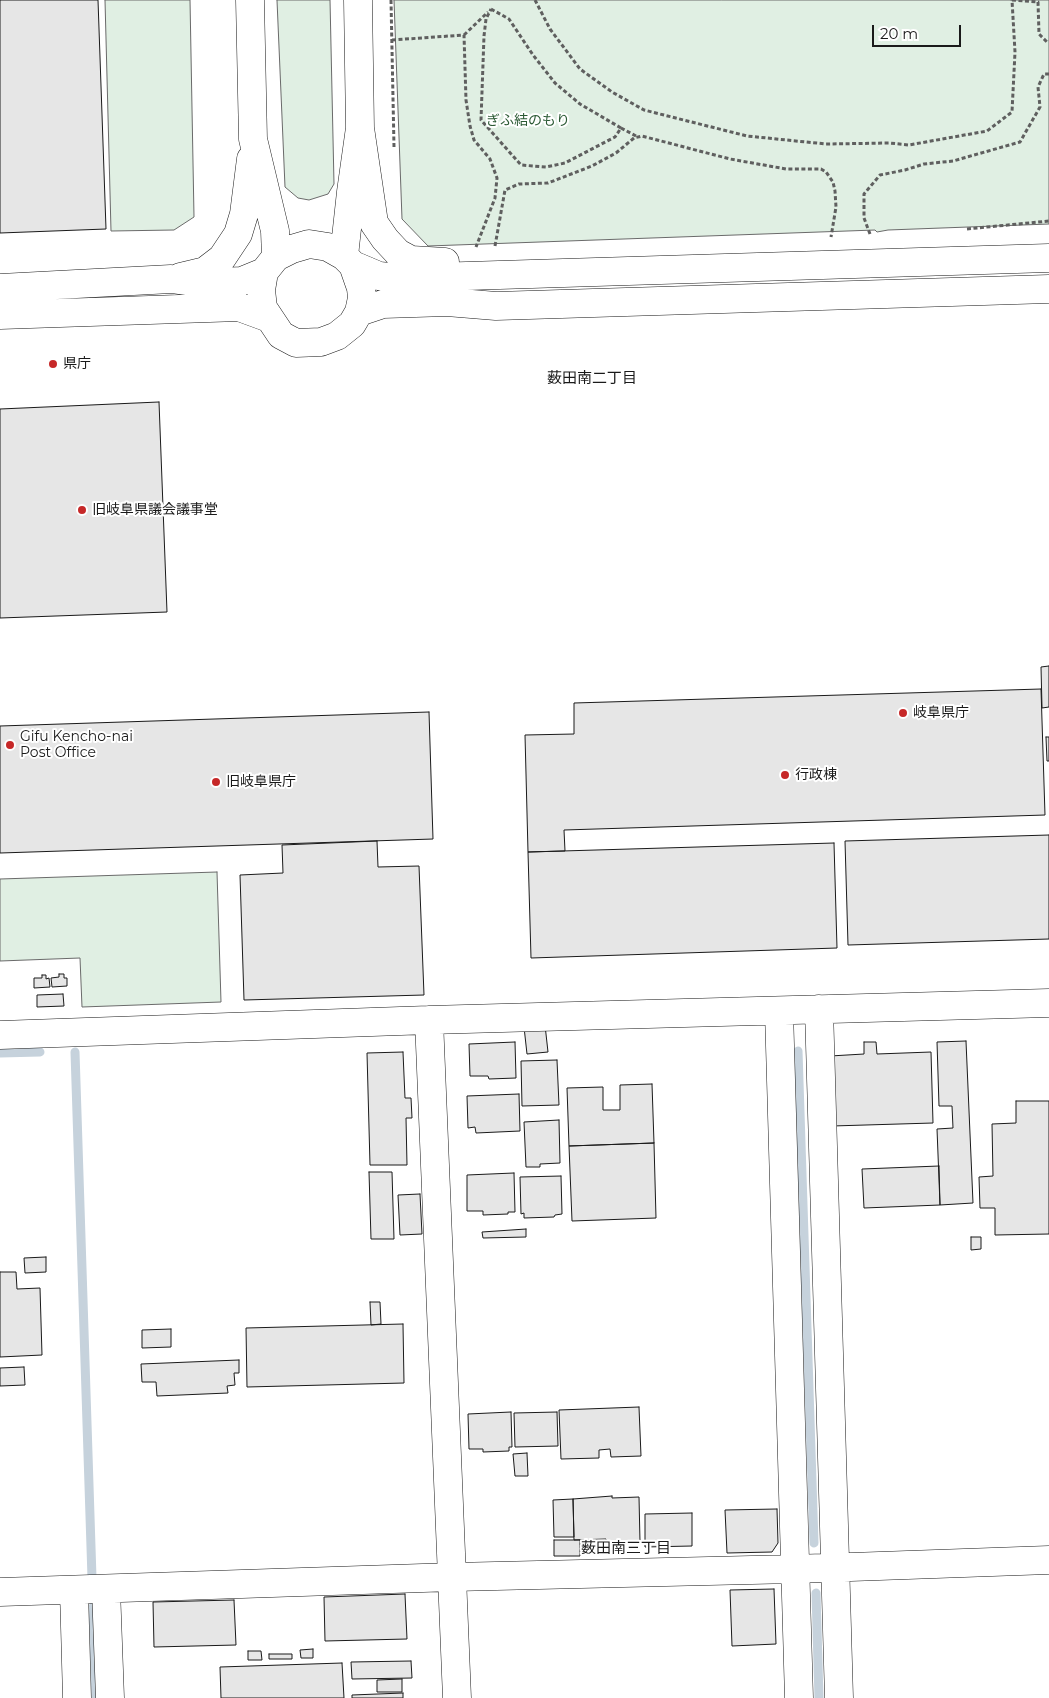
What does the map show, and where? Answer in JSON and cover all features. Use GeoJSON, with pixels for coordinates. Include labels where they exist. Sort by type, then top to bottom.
{"type":"FeatureCollection","features":[{"type":"Feature","properties":{"kind":"street"},"geometry":{"type":"LineString","coordinates":[[0,288],[171,279],[205,271],[222,258],[238,234],[244,214],[253,139],[250,0]]}},
{"type":"Feature","properties":{"kind":"street"},"geometry":{"type":"LineString","coordinates":[[358,0],[360,128],[374,223],[398,253],[411,260],[486,262],[530,274]]}},
{"type":"Feature","properties":{"kind":"street"},"geometry":{"type":"LineString","coordinates":[[253,139],[275,231],[270,264],[261,290],[263,308],[282,335],[296,343],[321,342],[337,336],[352,324],[359,312],[362,298],[361,288],[349,260],[351,192],[360,128]]}},
{"type":"Feature","properties":{"kind":"street"},"geometry":{"type":"LineString","coordinates":[[171,279],[200,283],[242,281],[292,249],[309,244],[328,247],[380,276],[402,278],[1049,258]]}},
{"type":"Feature","properties":{"kind":"street"},"geometry":{"type":"LineString","coordinates":[[359,312],[383,304],[438,302],[496,306],[1049,289]]}},
{"type":"Feature","properties":{"kind":"street"},"geometry":{"type":"LineString","coordinates":[[0,315],[239,308],[269,318]]}},
{"type":"Feature","properties":{"kind":"street"},"geometry":{"type":"LineString","coordinates":[[0,1035],[429,1020],[1049,1004]]}},
{"type":"Feature","properties":{"kind":"street"},"geometry":{"type":"LineString","coordinates":[[819,1009],[839,1698]]}},
{"type":"Feature","properties":{"kind":"street"},"geometry":{"type":"LineString","coordinates":[[779,1011],[799,1698]]}},
{"type":"Feature","properties":{"kind":"street"},"geometry":{"type":"LineString","coordinates":[[429,1020],[457,1698]]}},
{"type":"Feature","properties":{"kind":"street"},"geometry":{"type":"LineString","coordinates":[[0,1592],[1049,1560]]}},
{"type":"Feature","properties":{"kind":"street"},"geometry":{"type":"LineString","coordinates":[[106,1589],[110,1698]]}},
{"type":"Feature","properties":{"kind":"street"},"geometry":{"type":"LineString","coordinates":[[74,1590],[77,1698]]}},
{"type":"Feature","properties":{"kind":"path"},"geometry":{"type":"LineString","coordinates":[[392,0],[394,156]]}},
{"type":"Feature","properties":{"kind":"path"},"geometry":{"type":"LineString","coordinates":[[535,0],[550,29],[580,69],[612,92],[644,110],[747,136],[826,144],[889,143],[909,146],[988,131],[1012,112],[1015,52],[1012,0],[1038,1],[1039,34],[1047,42],[1049,41]]}},
{"type":"Feature","properties":{"kind":"path"},"geometry":{"type":"LineString","coordinates":[[392,40],[464,35],[490,9]]}},
{"type":"Feature","properties":{"kind":"path"},"geometry":{"type":"LineString","coordinates":[[490,9],[486,19],[484,36],[481,120],[522,165],[546,167],[565,163],[615,137],[622,128]]}},
{"type":"Feature","properties":{"kind":"path"},"geometry":{"type":"LineString","coordinates":[[490,9],[509,19],[533,55],[555,83],[580,104],[638,137]]}},
{"type":"Feature","properties":{"kind":"path"},"geometry":{"type":"LineString","coordinates":[[464,35],[466,100],[470,126],[474,140],[490,159],[497,178],[495,198],[475,250],[485,250]]}},
{"type":"Feature","properties":{"kind":"path"},"geometry":{"type":"LineString","coordinates":[[864,238],[872,238],[864,218],[864,194],[880,175],[924,164],[953,161],[1020,142],[1040,107],[1038,87],[1044,74],[1049,74]]}},
{"type":"Feature","properties":{"kind":"path"},"geometry":{"type":"LineString","coordinates":[[495,249],[505,190],[519,184],[548,183],[608,158],[634,138],[642,136],[730,159],[786,169],[821,169],[826,172],[833,182],[835,191],[836,207],[830,239],[839,239]]}},
{"type":"Feature","properties":{"kind":"path"},"geometry":{"type":"LineString","coordinates":[[960,230],[1049,222]]}},
{"type":"Feature","properties":{"kind":"green space"},"geometry":{"type":"Polygon","coordinates":[[[105,0],[190,0],[194,217],[174,230],[111,231],[105,0]]]}},
{"type":"Feature","properties":{"kind":"green space"},"geometry":{"type":"Polygon","coordinates":[[[277,0],[330,0],[334,184],[328,194],[309,200],[298,198],[285,187],[277,0]]]}},
{"type":"Feature","properties":{"kind":"green space","name":"ぎふ結のもり"},"geometry":{"type":"Polygon","coordinates":[[[394,0],[1049,0],[1049,224],[877,232],[875,230],[428,246],[402,219],[394,0]]]}},
{"type":"Feature","properties":{"kind":"green space"},"geometry":{"type":"Polygon","coordinates":[[[217,872],[221,1002],[82,1007],[80,958],[0,961],[0,879],[217,872]]]}},
{"type":"Feature","properties":{"kind":"building"},"geometry":{"type":"Polygon","coordinates":[[[0,0],[98,0],[106,229],[0,233],[0,0]]]}},
{"type":"Feature","properties":{"kind":"building","name":"旧岐阜県議会議事堂"},"geometry":{"type":"Polygon","coordinates":[[[159,402],[167,612],[0,618],[0,409],[159,402]]]}},
{"type":"Feature","properties":{"kind":"building"},"geometry":{"type":"Polygon","coordinates":[[[1049,666],[1049,707],[1042,708],[1041,667],[1049,666]]]}},
{"type":"Feature","properties":{"kind":"building","name":"行政棟"},"geometry":{"type":"Polygon","coordinates":[[[1041,689],[1045,815],[564,830],[565,851],[528,852],[525,735],[574,734],[574,703],[1041,689]]]}},
{"type":"Feature","properties":{"kind":"building","name":"旧岐阜県庁"},"geometry":{"type":"Polygon","coordinates":[[[429,712],[433,839],[0,853],[0,726],[429,712]]]}},
{"type":"Feature","properties":{"kind":"building"},"geometry":{"type":"Polygon","coordinates":[[[1046,737],[1049,737],[1049,761],[1047,761],[1046,737]]]}},
{"type":"Feature","properties":{"kind":"building"},"geometry":{"type":"Polygon","coordinates":[[[1049,835],[1049,939],[848,945],[845,841],[1049,835]]]}},
{"type":"Feature","properties":{"kind":"building"},"geometry":{"type":"Polygon","coordinates":[[[377,841],[378,867],[419,866],[424,995],[244,1000],[240,875],[283,873],[282,845],[377,841]]]}},
{"type":"Feature","properties":{"kind":"building"},"geometry":{"type":"Polygon","coordinates":[[[834,843],[837,948],[531,958],[528,852],[834,843]]]}},
{"type":"Feature","properties":{"kind":"building"},"geometry":{"type":"Polygon","coordinates":[[[59,974],[64,974],[64,978],[67,978],[67,986],[52,987],[51,978],[59,977],[59,974]]]}},
{"type":"Feature","properties":{"kind":"building"},"geometry":{"type":"Polygon","coordinates":[[[42,975],[46,975],[46,979],[49,978],[50,987],[34,988],[34,978],[42,978],[42,975]]]}},
{"type":"Feature","properties":{"kind":"building"},"geometry":{"type":"Polygon","coordinates":[[[63,994],[64,1006],[37,1007],[37,995],[63,994]]]}},
{"type":"Feature","properties":{"kind":"building"},"geometry":{"type":"Polygon","coordinates":[[[545,1025],[548,1052],[527,1054],[524,1027],[545,1025]]]}},
{"type":"Feature","properties":{"kind":"building"},"geometry":{"type":"Polygon","coordinates":[[[966,1041],[973,1203],[940,1205],[937,1129],[953,1128],[952,1106],[939,1106],[937,1042],[966,1041]]]}},
{"type":"Feature","properties":{"kind":"building"},"geometry":{"type":"Polygon","coordinates":[[[515,1042],[516,1078],[489,1079],[488,1076],[470,1076],[469,1044],[515,1042]]]}},
{"type":"Feature","properties":{"kind":"building"},"geometry":{"type":"Polygon","coordinates":[[[864,1042],[876,1042],[877,1054],[931,1052],[933,1123],[832,1126],[830,1056],[864,1054],[864,1042]]]}},
{"type":"Feature","properties":{"kind":"building"},"geometry":{"type":"Polygon","coordinates":[[[403,1052],[405,1098],[411,1098],[412,1118],[406,1118],[407,1165],[370,1165],[367,1053],[403,1052]]]}},
{"type":"Feature","properties":{"kind":"building"},"geometry":{"type":"Polygon","coordinates":[[[557,1060],[559,1105],[522,1106],[521,1061],[557,1060]]]}},
{"type":"Feature","properties":{"kind":"building"},"geometry":{"type":"Polygon","coordinates":[[[652,1084],[654,1143],[569,1146],[567,1088],[603,1087],[603,1110],[620,1110],[620,1085],[652,1084]]]}},
{"type":"Feature","properties":{"kind":"building"},"geometry":{"type":"Polygon","coordinates":[[[519,1094],[520,1131],[476,1133],[475,1127],[468,1128],[467,1096],[519,1094]]]}},
{"type":"Feature","properties":{"kind":"building"},"geometry":{"type":"Polygon","coordinates":[[[1016,1101],[1049,1101],[1049,1234],[995,1235],[995,1208],[980,1208],[979,1177],[993,1176],[992,1124],[1016,1123],[1016,1101]]]}},
{"type":"Feature","properties":{"kind":"building"},"geometry":{"type":"Polygon","coordinates":[[[559,1120],[560,1163],[540,1164],[540,1167],[526,1167],[524,1122],[559,1120]]]}},
{"type":"Feature","properties":{"kind":"building"},"geometry":{"type":"Polygon","coordinates":[[[654,1143],[656,1218],[572,1221],[569,1146],[654,1143]]]}},
{"type":"Feature","properties":{"kind":"building"},"geometry":{"type":"Polygon","coordinates":[[[939,1166],[940,1205],[864,1208],[862,1169],[939,1166]]]}},
{"type":"Feature","properties":{"kind":"building"},"geometry":{"type":"Polygon","coordinates":[[[369,1172],[392,1172],[394,1239],[371,1239],[369,1172]]]}},
{"type":"Feature","properties":{"kind":"building"},"geometry":{"type":"Polygon","coordinates":[[[514,1173],[515,1212],[483,1215],[483,1211],[467,1211],[467,1175],[514,1173]]]}},
{"type":"Feature","properties":{"kind":"building"},"geometry":{"type":"Polygon","coordinates":[[[561,1176],[562,1214],[555,1215],[554,1217],[524,1218],[524,1213],[521,1214],[520,1177],[561,1176]]]}},
{"type":"Feature","properties":{"kind":"building"},"geometry":{"type":"Polygon","coordinates":[[[420,1194],[422,1234],[400,1235],[398,1195],[420,1194]]]}},
{"type":"Feature","properties":{"kind":"building"},"geometry":{"type":"Polygon","coordinates":[[[526,1229],[526,1237],[483,1238],[482,1232],[526,1229]]]}},
{"type":"Feature","properties":{"kind":"building"},"geometry":{"type":"Polygon","coordinates":[[[971,1237],[981,1237],[981,1249],[971,1250],[971,1237]]]}},
{"type":"Feature","properties":{"kind":"building"},"geometry":{"type":"Polygon","coordinates":[[[46,1257],[46,1272],[25,1273],[24,1258],[46,1257]]]}},
{"type":"Feature","properties":{"kind":"building"},"geometry":{"type":"Polygon","coordinates":[[[0,1272],[16,1272],[17,1289],[40,1288],[42,1355],[0,1357],[0,1272]]]}},
{"type":"Feature","properties":{"kind":"building"},"geometry":{"type":"Polygon","coordinates":[[[370,1302],[380,1302],[381,1324],[371,1325],[370,1302]]]}},
{"type":"Feature","properties":{"kind":"building"},"geometry":{"type":"Polygon","coordinates":[[[403,1324],[404,1383],[247,1387],[246,1328],[403,1324]]]}},
{"type":"Feature","properties":{"kind":"building"},"geometry":{"type":"Polygon","coordinates":[[[171,1329],[171,1347],[142,1348],[142,1330],[171,1329]]]}},
{"type":"Feature","properties":{"kind":"building"},"geometry":{"type":"Polygon","coordinates":[[[239,1360],[239,1373],[234,1373],[235,1385],[227,1386],[228,1393],[157,1396],[156,1382],[142,1382],[141,1364],[239,1360]]]}},
{"type":"Feature","properties":{"kind":"building"},"geometry":{"type":"Polygon","coordinates":[[[24,1367],[25,1385],[0,1386],[0,1368],[24,1367]]]}},
{"type":"Feature","properties":{"kind":"building"},"geometry":{"type":"Polygon","coordinates":[[[639,1407],[641,1456],[611,1457],[610,1449],[599,1450],[599,1458],[561,1459],[559,1410],[639,1407]]]}},
{"type":"Feature","properties":{"kind":"building"},"geometry":{"type":"Polygon","coordinates":[[[511,1412],[512,1447],[509,1447],[509,1451],[483,1452],[483,1449],[469,1449],[468,1414],[511,1412]]]}},
{"type":"Feature","properties":{"kind":"building"},"geometry":{"type":"Polygon","coordinates":[[[557,1412],[558,1446],[515,1447],[514,1413],[557,1412]]]}},
{"type":"Feature","properties":{"kind":"building"},"geometry":{"type":"Polygon","coordinates":[[[527,1453],[528,1476],[515,1476],[513,1454],[527,1453]]]}},
{"type":"Feature","properties":{"kind":"building"},"geometry":{"type":"Polygon","coordinates":[[[612,1496],[612,1498],[639,1497],[640,1542],[606,1543],[606,1539],[574,1540],[573,1499],[612,1496]]]}},
{"type":"Feature","properties":{"kind":"building"},"geometry":{"type":"Polygon","coordinates":[[[573,1499],[574,1537],[554,1537],[553,1500],[573,1499]]]}},
{"type":"Feature","properties":{"kind":"building"},"geometry":{"type":"Polygon","coordinates":[[[777,1509],[778,1543],[772,1552],[727,1553],[725,1510],[777,1509]]]}},
{"type":"Feature","properties":{"kind":"building"},"geometry":{"type":"Polygon","coordinates":[[[692,1513],[692,1546],[645,1547],[645,1514],[692,1513]]]}},
{"type":"Feature","properties":{"kind":"building"},"geometry":{"type":"Polygon","coordinates":[[[554,1540],[580,1540],[580,1556],[554,1556],[554,1540]]]}},
{"type":"Feature","properties":{"kind":"building"},"geometry":{"type":"Polygon","coordinates":[[[774,1589],[776,1644],[732,1646],[730,1590],[774,1589]]]}},
{"type":"Feature","properties":{"kind":"building"},"geometry":{"type":"Polygon","coordinates":[[[405,1594],[407,1639],[325,1641],[324,1597],[405,1594]]]}},
{"type":"Feature","properties":{"kind":"building"},"geometry":{"type":"Polygon","coordinates":[[[234,1600],[236,1645],[154,1647],[153,1602],[234,1600]]]}},
{"type":"Feature","properties":{"kind":"building"},"geometry":{"type":"Polygon","coordinates":[[[313,1649],[313,1658],[301,1658],[300,1650],[313,1649]]]}},
{"type":"Feature","properties":{"kind":"building"},"geometry":{"type":"Polygon","coordinates":[[[248,1651],[261,1651],[262,1660],[248,1660],[248,1651]]]}},
{"type":"Feature","properties":{"kind":"building"},"geometry":{"type":"Polygon","coordinates":[[[269,1654],[292,1654],[292,1659],[269,1659],[269,1654]]]}},
{"type":"Feature","properties":{"kind":"building"},"geometry":{"type":"Polygon","coordinates":[[[411,1661],[412,1678],[352,1679],[351,1662],[411,1661]]]}},
{"type":"Feature","properties":{"kind":"building"},"geometry":{"type":"Polygon","coordinates":[[[342,1663],[344,1698],[221,1698],[220,1667],[342,1663]]]}},
{"type":"Feature","properties":{"kind":"building"},"geometry":{"type":"Polygon","coordinates":[[[402,1679],[402,1692],[377,1692],[377,1680],[402,1679]]]}},
{"type":"Feature","properties":{"kind":"building"},"geometry":{"type":"Polygon","coordinates":[[[403,1693],[403,1698],[352,1698],[352,1695],[403,1693]]]}},
{"type":"Feature","properties":{"kind":"waterway"},"geometry":{"type":"LineString","coordinates":[[798,1051],[814,1543]]}},
{"type":"Feature","properties":{"kind":"waterway"},"geometry":{"type":"LineString","coordinates":[[0,1053],[40,1052]]}},
{"type":"Feature","properties":{"kind":"waterway"},"geometry":{"type":"LineString","coordinates":[[75,1052],[92,1578]]}},
{"type":"Feature","properties":{"kind":"waterway"},"geometry":{"type":"LineString","coordinates":[[816,1593],[819,1698]]}},
{"type":"Feature","properties":{"kind":"waterway"},"geometry":{"type":"LineString","coordinates":[[93,1607],[96,1698]]}},
{"type":"Feature","properties":{"kind":"place","name":"県庁"},"geometry":{"type":"Point","coordinates":[53,364]}},
{"type":"Feature","properties":{"kind":"place","name":"旧岐阜県議会議事堂"},"geometry":{"type":"Point","coordinates":[82,510]}},
{"type":"Feature","properties":{"kind":"place","name":"岐阜県庁"},"geometry":{"type":"Point","coordinates":[903,713]}},
{"type":"Feature","properties":{"kind":"place","name":"Gifu Kencho-nai Post Office"},"geometry":{"type":"Point","coordinates":[10,745]}},
{"type":"Feature","properties":{"kind":"place","name":"行政棟"},"geometry":{"type":"Point","coordinates":[785,775]}},
{"type":"Feature","properties":{"kind":"place","name":"旧岐阜県庁"},"geometry":{"type":"Point","coordinates":[216,782]}},
{"type":"Feature","properties":{"kind":"district","name":"薮田南二丁目"},"geometry":{"type":"Point","coordinates":[592,379]}},
{"type":"Feature","properties":{"kind":"district","name":"薮田南三丁目"},"geometry":{"type":"Point","coordinates":[626,1549]}}]}
